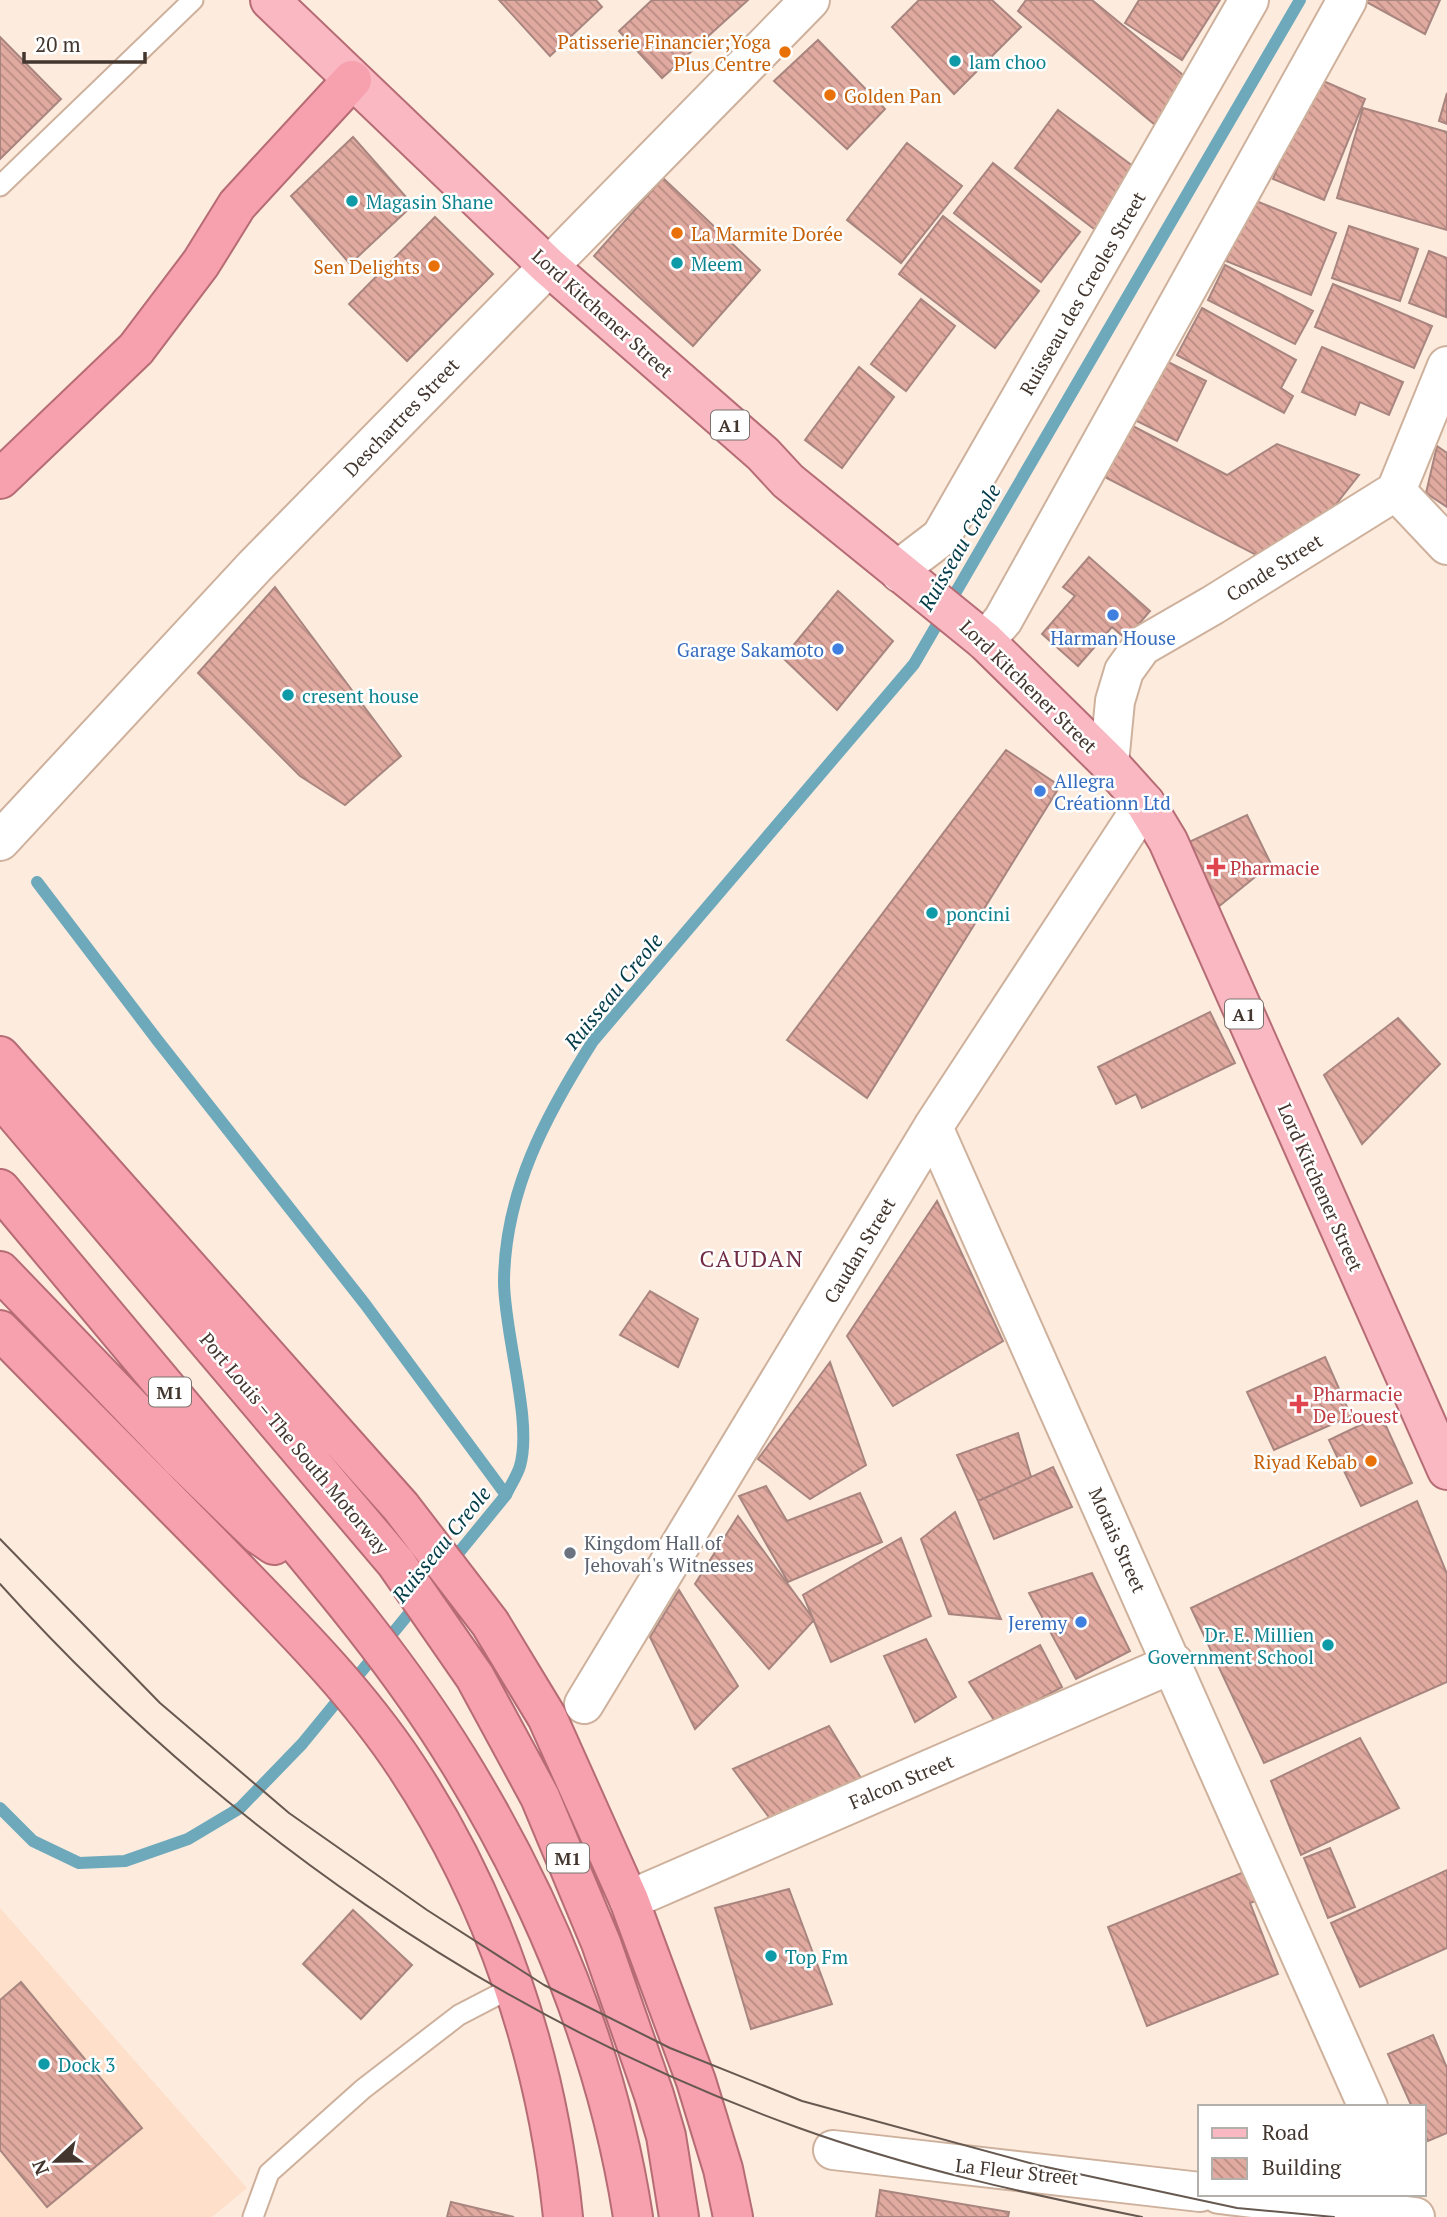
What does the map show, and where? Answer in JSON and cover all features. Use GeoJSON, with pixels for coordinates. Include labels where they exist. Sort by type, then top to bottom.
{"type":"FeatureCollection","features":[{"type":"Feature","properties":{"kind":"highway"},"geometry":{"type":"LineString","coordinates":[[0,479],[136,349],[201,262],[237,205],[352,80]]}},
{"type":"Feature","properties":{"kind":"highway"},"geometry":{"type":"LineString","coordinates":[[0,1056],[401,1507],[490,1623],[547,1717],[629,1900],[695,2081],[723,2169],[733,2217]]}},
{"type":"Feature","properties":{"kind":"highway","name":"Port Louis – The South Motorway"},"geometry":{"type":"LineString","coordinates":[[0,1096],[396,1563],[475,1678],[506,1732],[566,1853],[601,1943],[666,2136],[679,2217]]}},
{"type":"Feature","properties":{"kind":"highway","name":"M1"},"geometry":{"type":"LineString","coordinates":[[0,1189],[332,1587],[457,1758],[524,1880],[563,1968],[603,2078],[620,2141],[634,2217]]}},
{"type":"Feature","properties":{"kind":"highway"},"geometry":{"type":"LineString","coordinates":[[0,1271],[182,1460],[258,1534],[332,1587]]}},
{"type":"Feature","properties":{"kind":"highway"},"geometry":{"type":"LineString","coordinates":[[0,1330],[327,1663],[406,1765],[454,1848],[499,1947],[513,1987],[532,2043],[543,2092],[556,2155],[563,2217]]}},
{"type":"Feature","properties":{"kind":"main road","name":"Lord Kitchener Street"},"geometry":{"type":"LineString","coordinates":[[270,0],[548,266],[763,454],[788,481],[985,641],[1109,763],[1145,803],[1168,841],[1447,1470]]}},
{"type":"Feature","properties":{"kind":"street","name":"Deschartres Street"},"geometry":{"type":"LineString","coordinates":[[0,841],[255,566],[810,0]]}},
{"type":"Feature","properties":{"kind":"street","name":"Ruisseau des Creoles Street"},"geometry":{"type":"LineString","coordinates":[[906,579],[904,566],[941,537],[1249,0]]}},
{"type":"Feature","properties":{"kind":"street"},"geometry":{"type":"LineString","coordinates":[[985,641],[1003,620],[1347,0]]}},
{"type":"Feature","properties":{"kind":"street"},"geometry":{"type":"LineString","coordinates":[[1447,366],[1396,491],[1447,545]]}},
{"type":"Feature","properties":{"kind":"street","name":"Conde Street"},"geometry":{"type":"LineString","coordinates":[[1109,763],[1115,701],[1124,671],[1142,646],[1213,606],[1396,491]]}},
{"type":"Feature","properties":{"kind":"street","name":"Caudan Street"},"geometry":{"type":"LineString","coordinates":[[584,1704],[933,1128],[1145,803]]}},
{"type":"Feature","properties":{"kind":"street","name":"Motais Street"},"geometry":{"type":"LineString","coordinates":[[933,1128],[1174,1663],[1367,2105]]}},
{"type":"Feature","properties":{"kind":"street","name":"Falcon Street"},"geometry":{"type":"LineString","coordinates":[[629,1900],[1174,1663]]}},
{"type":"Feature","properties":{"kind":"street","name":"La Fleur Street"},"geometry":{"type":"LineString","coordinates":[[833,2150],[1198,2192]]}},
{"type":"Feature","properties":{"kind":"street"},"geometry":{"type":"LineString","coordinates":[[1236,2196],[1416,2217]]}},
{"type":"Feature","properties":{"kind":"street"},"geometry":{"type":"LineString","coordinates":[[1407,2196],[1416,2217]]}},
{"type":"Feature","properties":{"kind":"lane"},"geometry":{"type":"LineString","coordinates":[[0,186],[193,0]]}},
{"type":"Feature","properties":{"kind":"lane"},"geometry":{"type":"LineString","coordinates":[[253,2217],[269,2173],[363,2088],[459,2015],[513,1987]]}},
{"type":"Feature","properties":{"kind":"shaded area"},"geometry":{"type":"Polygon","coordinates":[[[0,1908],[247,2188],[212,2217],[0,2217],[0,1908]]]}},
{"type":"Feature","properties":{"kind":"building"},"geometry":{"type":"Polygon","coordinates":[[[499,0],[596,0],[602,7],[550,56],[499,0]]]}},
{"type":"Feature","properties":{"kind":"building"},"geometry":{"type":"Polygon","coordinates":[[[652,0],[748,0],[662,78],[619,31],[652,0]]]}},
{"type":"Feature","properties":{"kind":"building","name":"lam choo"},"geometry":{"type":"Polygon","coordinates":[[[919,0],[992,0],[1021,27],[954,94],[892,27],[919,0]]]}},
{"type":"Feature","properties":{"kind":"building"},"geometry":{"type":"Polygon","coordinates":[[[1026,0],[1092,0],[1189,80],[1154,124],[1018,11],[1026,0]]]}},
{"type":"Feature","properties":{"kind":"building"},"geometry":{"type":"Polygon","coordinates":[[[1139,0],[1220,0],[1182,60],[1125,23],[1139,0]]]}},
{"type":"Feature","properties":{"kind":"building"},"geometry":{"type":"Polygon","coordinates":[[[1363,0],[1440,0],[1425,34],[1363,0]]]}},
{"type":"Feature","properties":{"kind":"building"},"geometry":{"type":"Polygon","coordinates":[[[0,37],[61,99],[0,159],[0,37]]]}},
{"type":"Feature","properties":{"kind":"building","name":"Golden Pan"},"geometry":{"type":"Polygon","coordinates":[[[818,40],[885,109],[847,149],[774,81],[818,40]]]}},
{"type":"Feature","properties":{"kind":"building"},"geometry":{"type":"Polygon","coordinates":[[[1314,77],[1365,99],[1324,200],[1273,179],[1314,77]]]}},
{"type":"Feature","properties":{"kind":"building"},"geometry":{"type":"Polygon","coordinates":[[[1447,93],[1447,124],[1439,121],[1447,93]]]}},
{"type":"Feature","properties":{"kind":"building"},"geometry":{"type":"Polygon","coordinates":[[[1363,108],[1447,132],[1447,230],[1337,198],[1363,108]]]}},
{"type":"Feature","properties":{"kind":"building"},"geometry":{"type":"Polygon","coordinates":[[[1058,110],[1142,173],[1098,232],[1015,168],[1058,110]]]}},
{"type":"Feature","properties":{"kind":"building","name":"Magasin Shane"},"geometry":{"type":"Polygon","coordinates":[[[353,137],[413,205],[350,264],[291,196],[353,137]]]}},
{"type":"Feature","properties":{"kind":"building"},"geometry":{"type":"Polygon","coordinates":[[[907,143],[962,186],[901,263],[847,220],[907,143]]]}},
{"type":"Feature","properties":{"kind":"building"},"geometry":{"type":"Polygon","coordinates":[[[993,163],[1080,232],[1041,282],[954,213],[993,163]]]}},
{"type":"Feature","properties":{"kind":"building","name":"Meem"},"geometry":{"type":"Polygon","coordinates":[[[663,178],[760,270],[693,346],[594,256],[663,178]]]}},
{"type":"Feature","properties":{"kind":"building"},"geometry":{"type":"Polygon","coordinates":[[[1251,199],[1336,233],[1311,295],[1226,261],[1251,199]]]}},
{"type":"Feature","properties":{"kind":"building"},"geometry":{"type":"Polygon","coordinates":[[[943,216],[1039,291],[995,348],[899,274],[943,216]]]}},
{"type":"Feature","properties":{"kind":"building"},"geometry":{"type":"Polygon","coordinates":[[[435,217],[493,274],[407,361],[349,304],[435,217]]]}},
{"type":"Feature","properties":{"kind":"building"},"geometry":{"type":"Polygon","coordinates":[[[1349,226],[1418,249],[1400,301],[1332,278],[1349,226]]]}},
{"type":"Feature","properties":{"kind":"building"},"geometry":{"type":"Polygon","coordinates":[[[1429,251],[1447,258],[1446,317],[1409,303],[1429,251]]]}},
{"type":"Feature","properties":{"kind":"building"},"geometry":{"type":"Polygon","coordinates":[[[1225,265],[1313,311],[1295,344],[1208,300],[1225,265]]]}},
{"type":"Feature","properties":{"kind":"building"},"geometry":{"type":"Polygon","coordinates":[[[1333,284],[1432,326],[1414,368],[1315,327],[1333,284]]]}},
{"type":"Feature","properties":{"kind":"building"},"geometry":{"type":"Polygon","coordinates":[[[921,299],[955,326],[906,391],[871,364],[921,299]]]}},
{"type":"Feature","properties":{"kind":"building"},"geometry":{"type":"Polygon","coordinates":[[[1202,308],[1296,360],[1281,388],[1293,396],[1284,413],[1177,355],[1202,308]]]}},
{"type":"Feature","properties":{"kind":"building"},"geometry":{"type":"Polygon","coordinates":[[[1322,347],[1403,382],[1389,415],[1360,402],[1355,415],[1302,392],[1322,347]]]}},
{"type":"Feature","properties":{"kind":"building"},"geometry":{"type":"Polygon","coordinates":[[[1164,360],[1206,381],[1177,441],[1135,420],[1164,360]]]}},
{"type":"Feature","properties":{"kind":"building"},"geometry":{"type":"Polygon","coordinates":[[[859,367],[894,397],[842,468],[805,440],[859,367]]]}},
{"type":"Feature","properties":{"kind":"building"},"geometry":{"type":"Polygon","coordinates":[[[1125,422],[1227,475],[1277,444],[1359,475],[1315,531],[1262,558],[1099,474],[1125,422]]]}},
{"type":"Feature","properties":{"kind":"building"},"geometry":{"type":"Polygon","coordinates":[[[1437,446],[1447,453],[1447,507],[1426,493],[1437,446]]]}},
{"type":"Feature","properties":{"kind":"building"},"geometry":{"type":"Polygon","coordinates":[[[1089,557],[1150,611],[1126,639],[1112,627],[1078,666],[1042,634],[1075,596],[1063,587],[1089,557]]]}},
{"type":"Feature","properties":{"kind":"building","name":"cresent house"},"geometry":{"type":"Polygon","coordinates":[[[275,587],[401,756],[345,805],[300,776],[198,673],[275,587]]]}},
{"type":"Feature","properties":{"kind":"building","name":"Garage Sakamoto"},"geometry":{"type":"Polygon","coordinates":[[[838,591],[893,641],[837,710],[783,658],[838,591]]]}},
{"type":"Feature","properties":{"kind":"building","name":"poncini"},"geometry":{"type":"Polygon","coordinates":[[[1006,750],[1060,786],[867,1098],[787,1040],[1006,750]]]}},
{"type":"Feature","properties":{"kind":"building"},"geometry":{"type":"Polygon","coordinates":[[[1247,815],[1271,864],[1217,908],[1187,843],[1247,815]]]}},
{"type":"Feature","properties":{"kind":"building"},"geometry":{"type":"Polygon","coordinates":[[[1210,1012],[1235,1063],[1142,1108],[1136,1094],[1116,1104],[1098,1067],[1210,1012]]]}},
{"type":"Feature","properties":{"kind":"building"},"geometry":{"type":"Polygon","coordinates":[[[1398,1018],[1440,1064],[1362,1144],[1324,1075],[1398,1018]]]}},
{"type":"Feature","properties":{"kind":"building"},"geometry":{"type":"Polygon","coordinates":[[[937,1201],[1003,1341],[893,1406],[847,1336],[937,1201]]]}},
{"type":"Feature","properties":{"kind":"building"},"geometry":{"type":"Polygon","coordinates":[[[650,1291],[698,1319],[678,1367],[620,1335],[650,1291]]]}},
{"type":"Feature","properties":{"kind":"building","name":"Pharmacie De L'ouest"},"geometry":{"type":"Polygon","coordinates":[[[1325,1357],[1351,1416],[1274,1450],[1247,1392],[1325,1357]]]}},
{"type":"Feature","properties":{"kind":"building"},"geometry":{"type":"Polygon","coordinates":[[[830,1362],[866,1465],[810,1499],[758,1459],[830,1362]]]}},
{"type":"Feature","properties":{"kind":"building","name":"Riyad Kebab"},"geometry":{"type":"Polygon","coordinates":[[[1381,1415],[1412,1483],[1361,1506],[1329,1440],[1381,1415]]]}},
{"type":"Feature","properties":{"kind":"building"},"geometry":{"type":"Polygon","coordinates":[[[1018,1433],[1031,1477],[978,1501],[957,1455],[1018,1433]]]}},
{"type":"Feature","properties":{"kind":"building"},"geometry":{"type":"Polygon","coordinates":[[[1053,1467],[1072,1507],[994,1539],[978,1501],[1053,1467]]]}},
{"type":"Feature","properties":{"kind":"building"},"geometry":{"type":"Polygon","coordinates":[[[766,1486],[787,1521],[860,1493],[882,1542],[788,1582],[739,1496],[766,1486]]]}},
{"type":"Feature","properties":{"kind":"building","name":"Dr. E. Millien Government School"},"geometry":{"type":"Polygon","coordinates":[[[1417,1501],[1447,1574],[1447,1682],[1264,1763],[1191,1608],[1417,1501]]]}},
{"type":"Feature","properties":{"kind":"building"},"geometry":{"type":"Polygon","coordinates":[[[955,1512],[1001,1619],[949,1614],[921,1539],[955,1512]]]}},
{"type":"Feature","properties":{"kind":"building"},"geometry":{"type":"Polygon","coordinates":[[[738,1516],[814,1620],[769,1669],[695,1584],[738,1516]]]}},
{"type":"Feature","properties":{"kind":"building"},"geometry":{"type":"Polygon","coordinates":[[[901,1538],[931,1616],[831,1662],[803,1595],[901,1538]]]}},
{"type":"Feature","properties":{"kind":"building","name":"Jeremy"},"geometry":{"type":"Polygon","coordinates":[[[1092,1573],[1130,1651],[1076,1679],[1029,1593],[1092,1573]]]}},
{"type":"Feature","properties":{"kind":"building"},"geometry":{"type":"Polygon","coordinates":[[[679,1590],[738,1686],[695,1729],[650,1637],[679,1590]]]}},
{"type":"Feature","properties":{"kind":"building"},"geometry":{"type":"Polygon","coordinates":[[[926,1639],[956,1697],[915,1722],[884,1656],[926,1639]]]}},
{"type":"Feature","properties":{"kind":"building"},"geometry":{"type":"Polygon","coordinates":[[[1040,1645],[1062,1687],[996,1723],[969,1682],[1040,1645]]]}},
{"type":"Feature","properties":{"kind":"building"},"geometry":{"type":"Polygon","coordinates":[[[829,1726],[861,1778],[771,1820],[733,1769],[829,1726]]]}},
{"type":"Feature","properties":{"kind":"building"},"geometry":{"type":"Polygon","coordinates":[[[1360,1738],[1399,1808],[1301,1855],[1271,1781],[1360,1738]]]}},
{"type":"Feature","properties":{"kind":"building"},"geometry":{"type":"Polygon","coordinates":[[[1330,1848],[1355,1907],[1328,1918],[1304,1858],[1330,1848]]]}},
{"type":"Feature","properties":{"kind":"building"},"geometry":{"type":"Polygon","coordinates":[[[1447,1870],[1447,1948],[1360,1987],[1331,1923],[1447,1870]]]}},
{"type":"Feature","properties":{"kind":"building"},"geometry":{"type":"Polygon","coordinates":[[[1244,1872],[1256,1901],[1250,1903],[1278,1974],[1147,2026],[1108,1927],[1244,1872]]]}},
{"type":"Feature","properties":{"kind":"building","name":"Top Fm"},"geometry":{"type":"Polygon","coordinates":[[[789,1889],[832,2004],[751,2029],[715,1908],[789,1889]]]}},
{"type":"Feature","properties":{"kind":"building"},"geometry":{"type":"Polygon","coordinates":[[[353,1910],[412,1965],[361,2019],[303,1964],[353,1910]]]}},
{"type":"Feature","properties":{"kind":"building","name":"Dock 3"},"geometry":{"type":"Polygon","coordinates":[[[21,1982],[142,2128],[47,2207],[0,2150],[0,2000],[21,1982]]]}},
{"type":"Feature","properties":{"kind":"building"},"geometry":{"type":"Polygon","coordinates":[[[1433,2035],[1447,2068],[1447,2133],[1428,2141],[1426,2105],[1411,2105],[1388,2054],[1433,2035]]]}},
{"type":"Feature","properties":{"kind":"building"},"geometry":{"type":"Polygon","coordinates":[[[880,2190],[1009,2212],[1008,2217],[876,2217],[880,2190]]]}},
{"type":"Feature","properties":{"kind":"building"},"geometry":{"type":"Polygon","coordinates":[[[451,2202],[514,2217],[447,2217],[451,2202]]]}},
{"type":"Feature","properties":{"kind":"waterway","name":"Ruisseau Creole"},"geometry":{"type":"LineString","coordinates":[[0,1808],[33,1841],[79,1863],[125,1861],[188,1839],[240,1808],[302,1744],[506,1495],[519,1470],[523,1447],[521,1402],[505,1302],[506,1248],[520,1185],[559,1097],[593,1041],[914,664],[1300,0]]}},
{"type":"Feature","properties":{"kind":"waterway"},"geometry":{"type":"LineString","coordinates":[[37,882],[365,1304],[506,1495]]}},
{"type":"Feature","properties":{"kind":"tram line"},"geometry":{"type":"LineString","coordinates":[[0,1539],[160,1703],[289,1813],[427,1910],[544,1985],[670,2048],[802,2101],[1037,2165],[1237,2208],[1334,2217]]}},
{"type":"Feature","properties":{"kind":"tram line"},"geometry":{"type":"LineString","coordinates":[[0,1584],[84,1672],[173,1755],[267,1833],[366,1905],[469,1971],[576,2030],[686,2083],[799,2128],[883,2156],[969,2179],[1142,2217]]}},
{"type":"Feature","properties":{"kind":"place","name":"Patisserie Financier;Yoga Plus Centre"},"geometry":{"type":"Point","coordinates":[785,52]}},
{"type":"Feature","properties":{"kind":"place","name":"lam choo"},"geometry":{"type":"Point","coordinates":[955,61]}},
{"type":"Feature","properties":{"kind":"place","name":"Golden Pan"},"geometry":{"type":"Point","coordinates":[830,95]}},
{"type":"Feature","properties":{"kind":"place","name":"Magasin Shane"},"geometry":{"type":"Point","coordinates":[352,201]}},
{"type":"Feature","properties":{"kind":"place","name":"La Marmite Dorée"},"geometry":{"type":"Point","coordinates":[677,233]}},
{"type":"Feature","properties":{"kind":"place","name":"Meem"},"geometry":{"type":"Point","coordinates":[677,263]}},
{"type":"Feature","properties":{"kind":"place","name":"Sen Delights"},"geometry":{"type":"Point","coordinates":[434,266]}},
{"type":"Feature","properties":{"kind":"place","name":"Harman House"},"geometry":{"type":"Point","coordinates":[1113,615]}},
{"type":"Feature","properties":{"kind":"place","name":"Garage Sakamoto"},"geometry":{"type":"Point","coordinates":[838,649]}},
{"type":"Feature","properties":{"kind":"place","name":"cresent house"},"geometry":{"type":"Point","coordinates":[288,695]}},
{"type":"Feature","properties":{"kind":"place","name":"Allegra Créationn Ltd"},"geometry":{"type":"Point","coordinates":[1040,791]}},
{"type":"Feature","properties":{"kind":"place","name":"Pharmacie"},"geometry":{"type":"Point","coordinates":[1216,867]}},
{"type":"Feature","properties":{"kind":"place","name":"poncini"},"geometry":{"type":"Point","coordinates":[932,913]}},
{"type":"Feature","properties":{"kind":"place","name":"Pharmacie De L'ouest"},"geometry":{"type":"Point","coordinates":[1299,1404]}},
{"type":"Feature","properties":{"kind":"place","name":"Riyad Kebab"},"geometry":{"type":"Point","coordinates":[1371,1461]}},
{"type":"Feature","properties":{"kind":"place","name":"Kingdom Hall of Jehovah's Witnesses"},"geometry":{"type":"Point","coordinates":[570,1553]}},
{"type":"Feature","properties":{"kind":"place","name":"Jeremy"},"geometry":{"type":"Point","coordinates":[1081,1622]}},
{"type":"Feature","properties":{"kind":"place","name":"Dr. E. Millien Government School"},"geometry":{"type":"Point","coordinates":[1328,1645]}},
{"type":"Feature","properties":{"kind":"place","name":"Top Fm"},"geometry":{"type":"Point","coordinates":[771,1956]}},
{"type":"Feature","properties":{"kind":"place","name":"Dock 3"},"geometry":{"type":"Point","coordinates":[44,2064]}},
{"type":"Feature","properties":{"kind":"district","name":"CAUDAN"},"geometry":{"type":"Point","coordinates":[752,1258]}}]}
